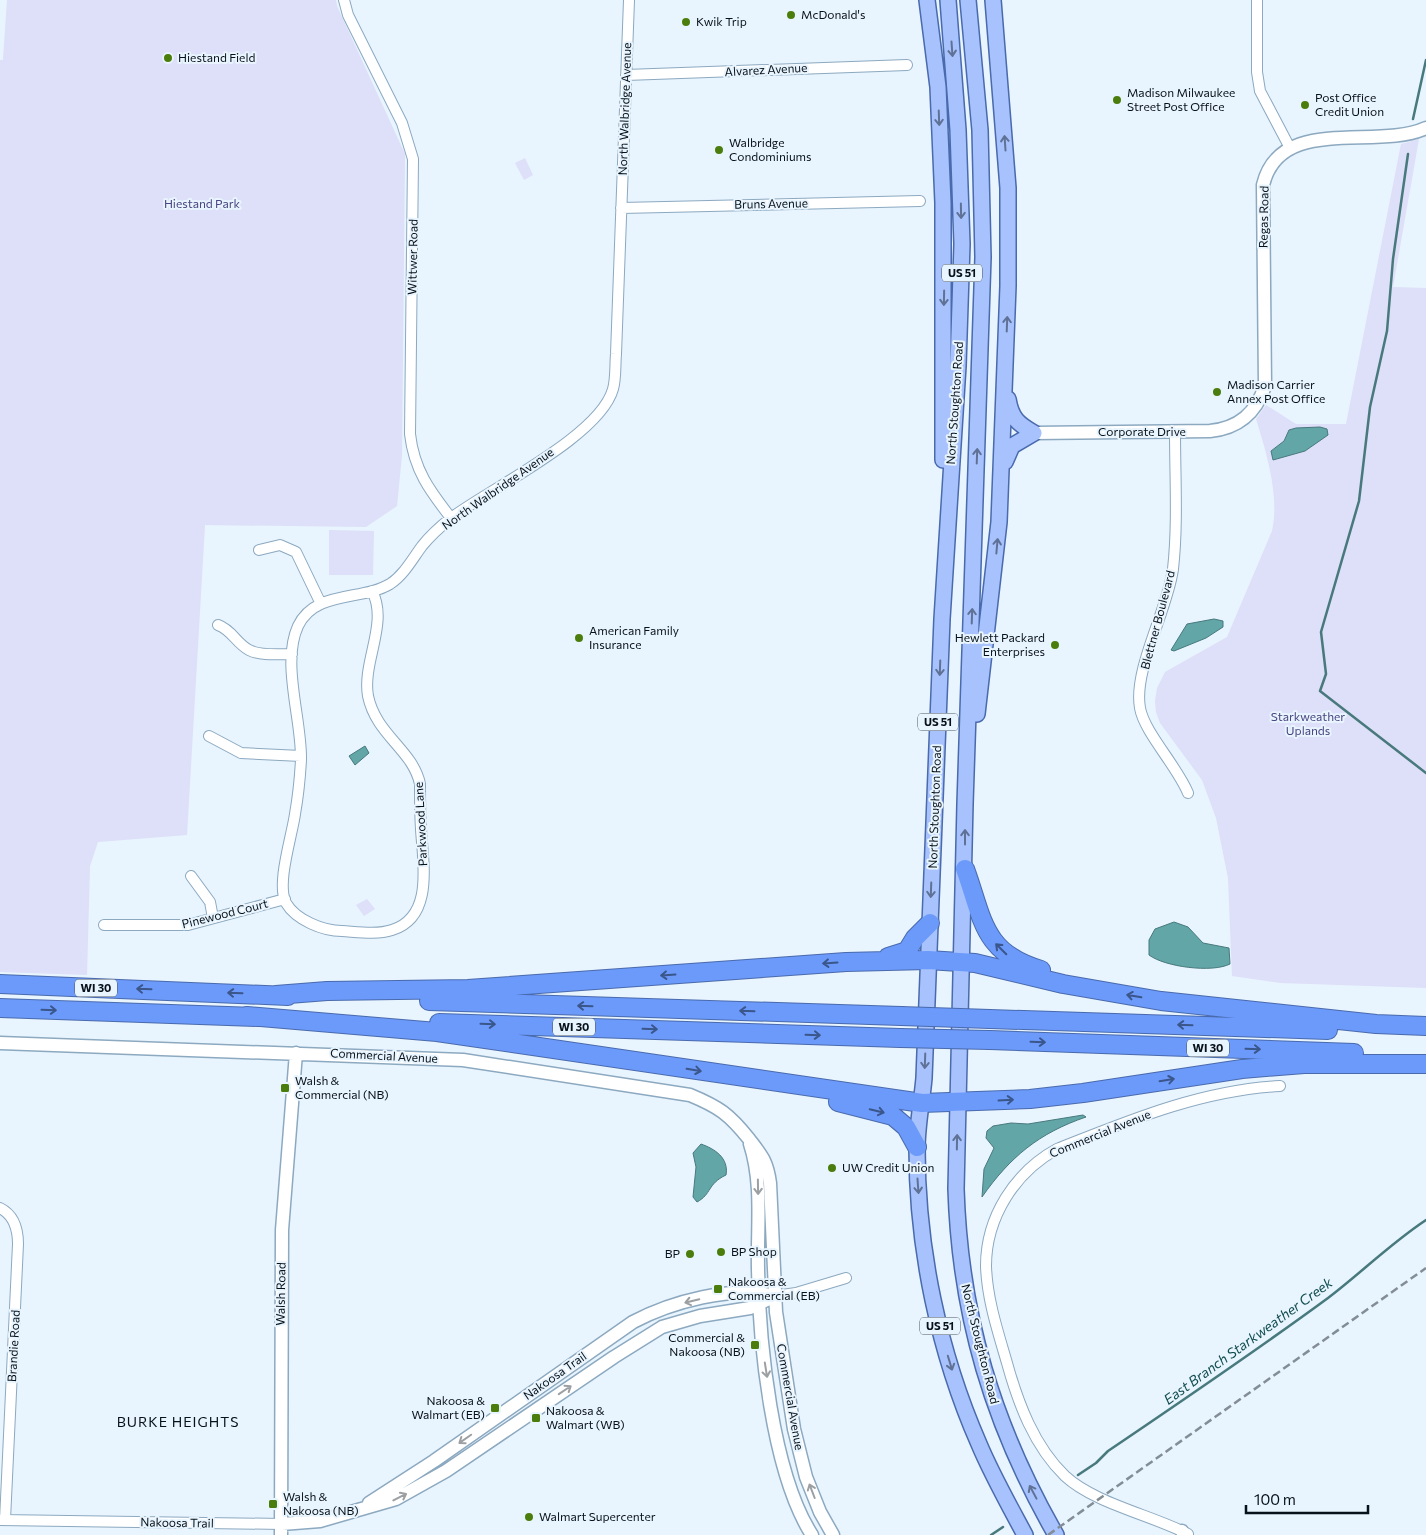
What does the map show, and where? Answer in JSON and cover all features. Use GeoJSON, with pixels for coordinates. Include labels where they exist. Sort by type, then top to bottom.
{"type":"FeatureCollection","features":[{"type":"Feature","properties":{"kind":"highway"},"geometry":{"type":"LineString","coordinates":[[965,869],[984,928],[1007,955],[1031,967],[1110,992]]}},
{"type":"Feature","properties":{"kind":"highway"},"geometry":{"type":"LineString","coordinates":[[878,960],[907,951],[915,938],[930,923]]}},
{"type":"Feature","properties":{"kind":"highway"},"geometry":{"type":"LineString","coordinates":[[276,995],[327,991],[468,989],[878,960],[928,960],[962,961],[1064,984],[1160,1001],[1313,1018],[1426,1026]]}},
{"type":"Feature","properties":{"kind":"highway","name":"WI 30"},"geometry":{"type":"LineString","coordinates":[[0,984],[1426,1034]]}},
{"type":"Feature","properties":{"kind":"highway","name":"WI 30"},"geometry":{"type":"LineString","coordinates":[[0,1008],[1426,1055]]}},
{"type":"Feature","properties":{"kind":"highway"},"geometry":{"type":"LineString","coordinates":[[247,1016],[436,1032],[611,1056],[745,1078],[922,1103],[1030,1099],[1083,1094],[1251,1068],[1304,1064],[1426,1064]]}},
{"type":"Feature","properties":{"kind":"highway"},"geometry":{"type":"LineString","coordinates":[[745,1078],[887,1114],[906,1127],[917,1147]]}},
{"type":"Feature","properties":{"kind":"main road","name":"North Stoughton Road"},"geometry":{"type":"LineString","coordinates":[[948,0],[958,130],[962,244],[958,366],[945,547],[922,1103],[917,1147],[923,1241],[931,1287],[946,1348],[979,1444],[1026,1532]]}},
{"type":"Feature","properties":{"kind":"main road","name":"North Stoughton Road"},"geometry":{"type":"LineString","coordinates":[[968,0],[980,130],[983,258],[965,804],[957,1229],[971,1317],[1000,1419],[1027,1481],[1056,1535]]}},
{"type":"Feature","properties":{"kind":"main road"},"geometry":{"type":"LineString","coordinates":[[965,804],[995,571],[1002,484],[1008,286],[1008,188],[993,0]]}},
{"type":"Feature","properties":{"kind":"main road"},"geometry":{"type":"LineString","coordinates":[[927,1],[938,86],[943,202],[944,279],[941,400],[945,547]]}},
{"type":"Feature","properties":{"kind":"main road"},"geometry":{"type":"LineString","coordinates":[[1005,373],[1013,417],[1017,424],[1034,433]]}},
{"type":"Feature","properties":{"kind":"main road"},"geometry":{"type":"LineString","coordinates":[[1002,484],[1007,453],[1018,441],[1034,433]]}},
{"type":"Feature","properties":{"kind":"street","name":"Wittwer Road"},"geometry":{"type":"LineString","coordinates":[[344,0],[348,15],[402,123],[412,151],[414,196],[410,434],[412,454],[416,467],[451,518]]}},
{"type":"Feature","properties":{"kind":"street","name":"North Walbridge Avenue"},"geometry":{"type":"LineString","coordinates":[[285,899],[284,874],[295,815],[301,756],[292,654],[298,626],[306,615],[321,604],[380,589],[397,579],[424,544],[451,518],[568,441],[602,412],[613,389],[629,0]]}},
{"type":"Feature","properties":{"kind":"street"},"geometry":{"type":"LineString","coordinates":[[1257,0],[1257,72],[1260,92],[1290,148],[1316,140],[1383,138],[1411,134],[1426,128]]}},
{"type":"Feature","properties":{"kind":"street","name":"Alvarez Avenue"},"geometry":{"type":"LineString","coordinates":[[626,75],[907,65]]}},
{"type":"Feature","properties":{"kind":"street","name":"Regas Road"},"geometry":{"type":"LineString","coordinates":[[1246,417],[1258,404],[1265,386],[1263,185],[1272,164],[1290,148]]}},
{"type":"Feature","properties":{"kind":"street","name":"Bruns Avenue"},"geometry":{"type":"LineString","coordinates":[[621,208],[920,201]]}},
{"type":"Feature","properties":{"kind":"street","name":"Corporate Drive"},"geometry":{"type":"LineString","coordinates":[[1034,433],[1224,430],[1246,417]]}},
{"type":"Feature","properties":{"kind":"street","name":"Blettner Boulevard"},"geometry":{"type":"LineString","coordinates":[[1175,432],[1173,569],[1141,682],[1140,705],[1145,723],[1180,775],[1188,793]]}},
{"type":"Feature","properties":{"kind":"street"},"geometry":{"type":"LineString","coordinates":[[259,550],[280,546],[296,552],[321,604]]}},
{"type":"Feature","properties":{"kind":"street","name":"Parkwood Lane"},"geometry":{"type":"LineString","coordinates":[[285,899],[296,913],[333,931],[388,932],[412,918],[422,893],[424,864],[418,774],[374,716],[368,690],[368,676],[377,619],[377,604],[372,590]]}},
{"type":"Feature","properties":{"kind":"street"},"geometry":{"type":"LineString","coordinates":[[218,625],[227,628],[248,650],[292,654]]}},
{"type":"Feature","properties":{"kind":"street"},"geometry":{"type":"LineString","coordinates":[[209,736],[241,753],[301,756]]}},
{"type":"Feature","properties":{"kind":"street"},"geometry":{"type":"LineString","coordinates":[[191,876],[210,902],[213,918]]}},
{"type":"Feature","properties":{"kind":"street","name":"Pinewood Court"},"geometry":{"type":"LineString","coordinates":[[104,925],[177,926],[285,899]]}},
{"type":"Feature","properties":{"kind":"street","name":"Commercial Avenue"},"geometry":{"type":"LineString","coordinates":[[0,1043],[463,1060],[690,1095],[723,1110],[737,1123],[763,1155],[768,1175],[775,1296],[797,1445],[813,1494],[833,1535]]}},
{"type":"Feature","properties":{"kind":"street","name":"Walsh Road"},"geometry":{"type":"LineString","coordinates":[[281,1530],[282,1230],[296,1053]]}},
{"type":"Feature","properties":{"kind":"street","name":"Commercial Avenue"},"geometry":{"type":"LineString","coordinates":[[1185,1534],[1166,1523],[1100,1498],[1072,1482],[1046,1454],[1036,1439],[1014,1387],[997,1330],[988,1284],[988,1249],[997,1213],[1014,1186],[1029,1168],[1057,1149],[1186,1102],[1219,1092],[1280,1086]]}},
{"type":"Feature","properties":{"kind":"street","name":"Commercial Avenue"},"geometry":{"type":"LineString","coordinates":[[749,1139],[757,1173],[758,1298],[762,1345],[781,1455],[794,1496],[812,1535]]}},
{"type":"Feature","properties":{"kind":"street","name":"Brandie Road"},"geometry":{"type":"LineString","coordinates":[[0,1208],[9,1214],[15,1225],[18,1244],[3,1520]]}},
{"type":"Feature","properties":{"kind":"street","name":"Nakoosa Trail"},"geometry":{"type":"LineString","coordinates":[[353,1511],[379,1497],[434,1461],[633,1322],[661,1309],[698,1300],[758,1298],[796,1293],[846,1278]]}},
{"type":"Feature","properties":{"kind":"street","name":"Nakoosa Trail"},"geometry":{"type":"LineString","coordinates":[[3,1520],[281,1530],[384,1504],[426,1483],[662,1326],[700,1316],[738,1311],[758,1298]]}},
{"type":"Feature","properties":{"kind":"green space","name":"Hiestand Park"},"geometry":{"type":"Polygon","coordinates":[[[7,0],[336,0],[337,6],[405,154],[402,455],[397,506],[366,527],[205,525],[187,835],[98,842],[90,866],[87,975],[0,972],[0,60],[3,60],[7,0]]]}},
{"type":"Feature","properties":{"kind":"green space","name":"Starkweather Uplands"},"geometry":{"type":"Polygon","coordinates":[[[1419,139],[1393,287],[1426,288],[1426,988],[1281,983],[1232,976],[1228,878],[1216,818],[1202,780],[1160,723],[1155,701],[1157,688],[1165,672],[1227,637],[1272,531],[1274,504],[1271,474],[1256,419],[1266,405],[1296,424],[1346,424],[1401,144],[1419,139]],[[1289,430],[1283,441],[1271,451],[1273,460],[1305,451],[1327,435],[1328,432],[1289,430]]]}},
{"type":"Feature","properties":{"kind":"green space"},"geometry":{"type":"Polygon","coordinates":[[[525,158],[533,175],[524,180],[515,163],[525,158]]]}},
{"type":"Feature","properties":{"kind":"green space"},"geometry":{"type":"Polygon","coordinates":[[[329,530],[374,531],[373,575],[329,575],[329,530]]]}},
{"type":"Feature","properties":{"kind":"green space"},"geometry":{"type":"Polygon","coordinates":[[[367,899],[375,909],[364,916],[356,905],[367,899]]]}},
{"type":"Feature","properties":{"kind":"shaded area"},"geometry":{"type":"Polygon","coordinates":[[[1320,427],[1327,429],[1328,435],[1305,451],[1273,460],[1271,451],[1284,441],[1289,430],[1320,427]]]}},
{"type":"Feature","properties":{"kind":"shaded area"},"geometry":{"type":"Polygon","coordinates":[[[1214,619],[1223,621],[1223,627],[1206,638],[1174,651],[1171,650],[1187,624],[1214,619]]]}},
{"type":"Feature","properties":{"kind":"shaded area"},"geometry":{"type":"Polygon","coordinates":[[[365,746],[369,753],[355,765],[349,756],[365,746]]]}},
{"type":"Feature","properties":{"kind":"shaded area"},"geometry":{"type":"Polygon","coordinates":[[[1174,922],[1188,927],[1203,943],[1229,948],[1230,964],[1212,968],[1189,967],[1166,963],[1149,955],[1149,940],[1155,929],[1174,922]]]}},
{"type":"Feature","properties":{"kind":"shaded area"},"geometry":{"type":"Polygon","coordinates":[[[1083,1115],[1086,1117],[1069,1123],[1027,1148],[1003,1170],[982,1197],[984,1169],[994,1148],[986,1138],[987,1131],[993,1126],[1011,1123],[1028,1124],[1083,1115]]]}},
{"type":"Feature","properties":{"kind":"shaded area"},"geometry":{"type":"Polygon","coordinates":[[[701,1144],[720,1155],[725,1164],[726,1175],[712,1185],[705,1196],[697,1202],[693,1197],[696,1167],[693,1153],[701,1144]]]}},
{"type":"Feature","properties":{"kind":"waterway"},"geometry":{"type":"LineString","coordinates":[[1413,119],[1426,60]]}},
{"type":"Feature","properties":{"kind":"waterway"},"geometry":{"type":"LineString","coordinates":[[1408,154],[1393,259],[1387,331],[1370,407],[1359,501],[1321,632],[1326,674],[1320,691],[1426,773]]}},
{"type":"Feature","properties":{"kind":"waterway","name":"East Branch Starkweather Creek"},"geometry":{"type":"LineString","coordinates":[[1078,1475],[1096,1463],[1108,1451],[1246,1357],[1328,1298],[1426,1220]]}},
{"type":"Feature","properties":{"kind":"waterway","name":"East Branch Starkweather Creek"},"geometry":{"type":"LineString","coordinates":[[991,1535],[1003,1527]]}},
{"type":"Feature","properties":{"kind":"railway"},"geometry":{"type":"LineString","coordinates":[[1048,1535],[1426,1268]]}},
{"type":"Feature","properties":{"kind":"place","name":"McDonald's"},"geometry":{"type":"Point","coordinates":[791,15]}},
{"type":"Feature","properties":{"kind":"place","name":"Kwik Trip"},"geometry":{"type":"Point","coordinates":[686,22]}},
{"type":"Feature","properties":{"kind":"place","name":"Hiestand Field"},"geometry":{"type":"Point","coordinates":[168,58]}},
{"type":"Feature","properties":{"kind":"place","name":"Madison Milwaukee Street Post Office"},"geometry":{"type":"Point","coordinates":[1117,100]}},
{"type":"Feature","properties":{"kind":"place","name":"Post Office Credit Union"},"geometry":{"type":"Point","coordinates":[1305,105]}},
{"type":"Feature","properties":{"kind":"place","name":"Walbridge Condominiums"},"geometry":{"type":"Point","coordinates":[719,150]}},
{"type":"Feature","properties":{"kind":"place","name":"Madison Carrier Annex Post Office"},"geometry":{"type":"Point","coordinates":[1217,392]}},
{"type":"Feature","properties":{"kind":"place","name":"American Family Insurance"},"geometry":{"type":"Point","coordinates":[579,638]}},
{"type":"Feature","properties":{"kind":"place","name":"Hewlett Packard Enterprises"},"geometry":{"type":"Point","coordinates":[1055,645]}},
{"type":"Feature","properties":{"kind":"place","name":"Walsh & Commercial (NB)"},"geometry":{"type":"Point","coordinates":[285,1088]}},
{"type":"Feature","properties":{"kind":"place","name":"UW Credit Union"},"geometry":{"type":"Point","coordinates":[832,1168]}},
{"type":"Feature","properties":{"kind":"place","name":"BP Shop"},"geometry":{"type":"Point","coordinates":[721,1252]}},
{"type":"Feature","properties":{"kind":"place","name":"BP"},"geometry":{"type":"Point","coordinates":[690,1254]}},
{"type":"Feature","properties":{"kind":"place","name":"Nakoosa & Commercial (EB)"},"geometry":{"type":"Point","coordinates":[718,1289]}},
{"type":"Feature","properties":{"kind":"place","name":"Commercial & Nakoosa (NB)"},"geometry":{"type":"Point","coordinates":[755,1345]}},
{"type":"Feature","properties":{"kind":"place","name":"Nakoosa & Walmart (EB)"},"geometry":{"type":"Point","coordinates":[495,1408]}},
{"type":"Feature","properties":{"kind":"place","name":"Nakoosa & Walmart (WB)"},"geometry":{"type":"Point","coordinates":[536,1418]}},
{"type":"Feature","properties":{"kind":"place","name":"Walsh & Nakoosa (NB)"},"geometry":{"type":"Point","coordinates":[273,1504]}},
{"type":"Feature","properties":{"kind":"place","name":"Walmart Supercenter"},"geometry":{"type":"Point","coordinates":[529,1517]}},
{"type":"Feature","properties":{"kind":"district","name":"BURKE HEIGHTS"},"geometry":{"type":"Point","coordinates":[178,1422]}}]}
